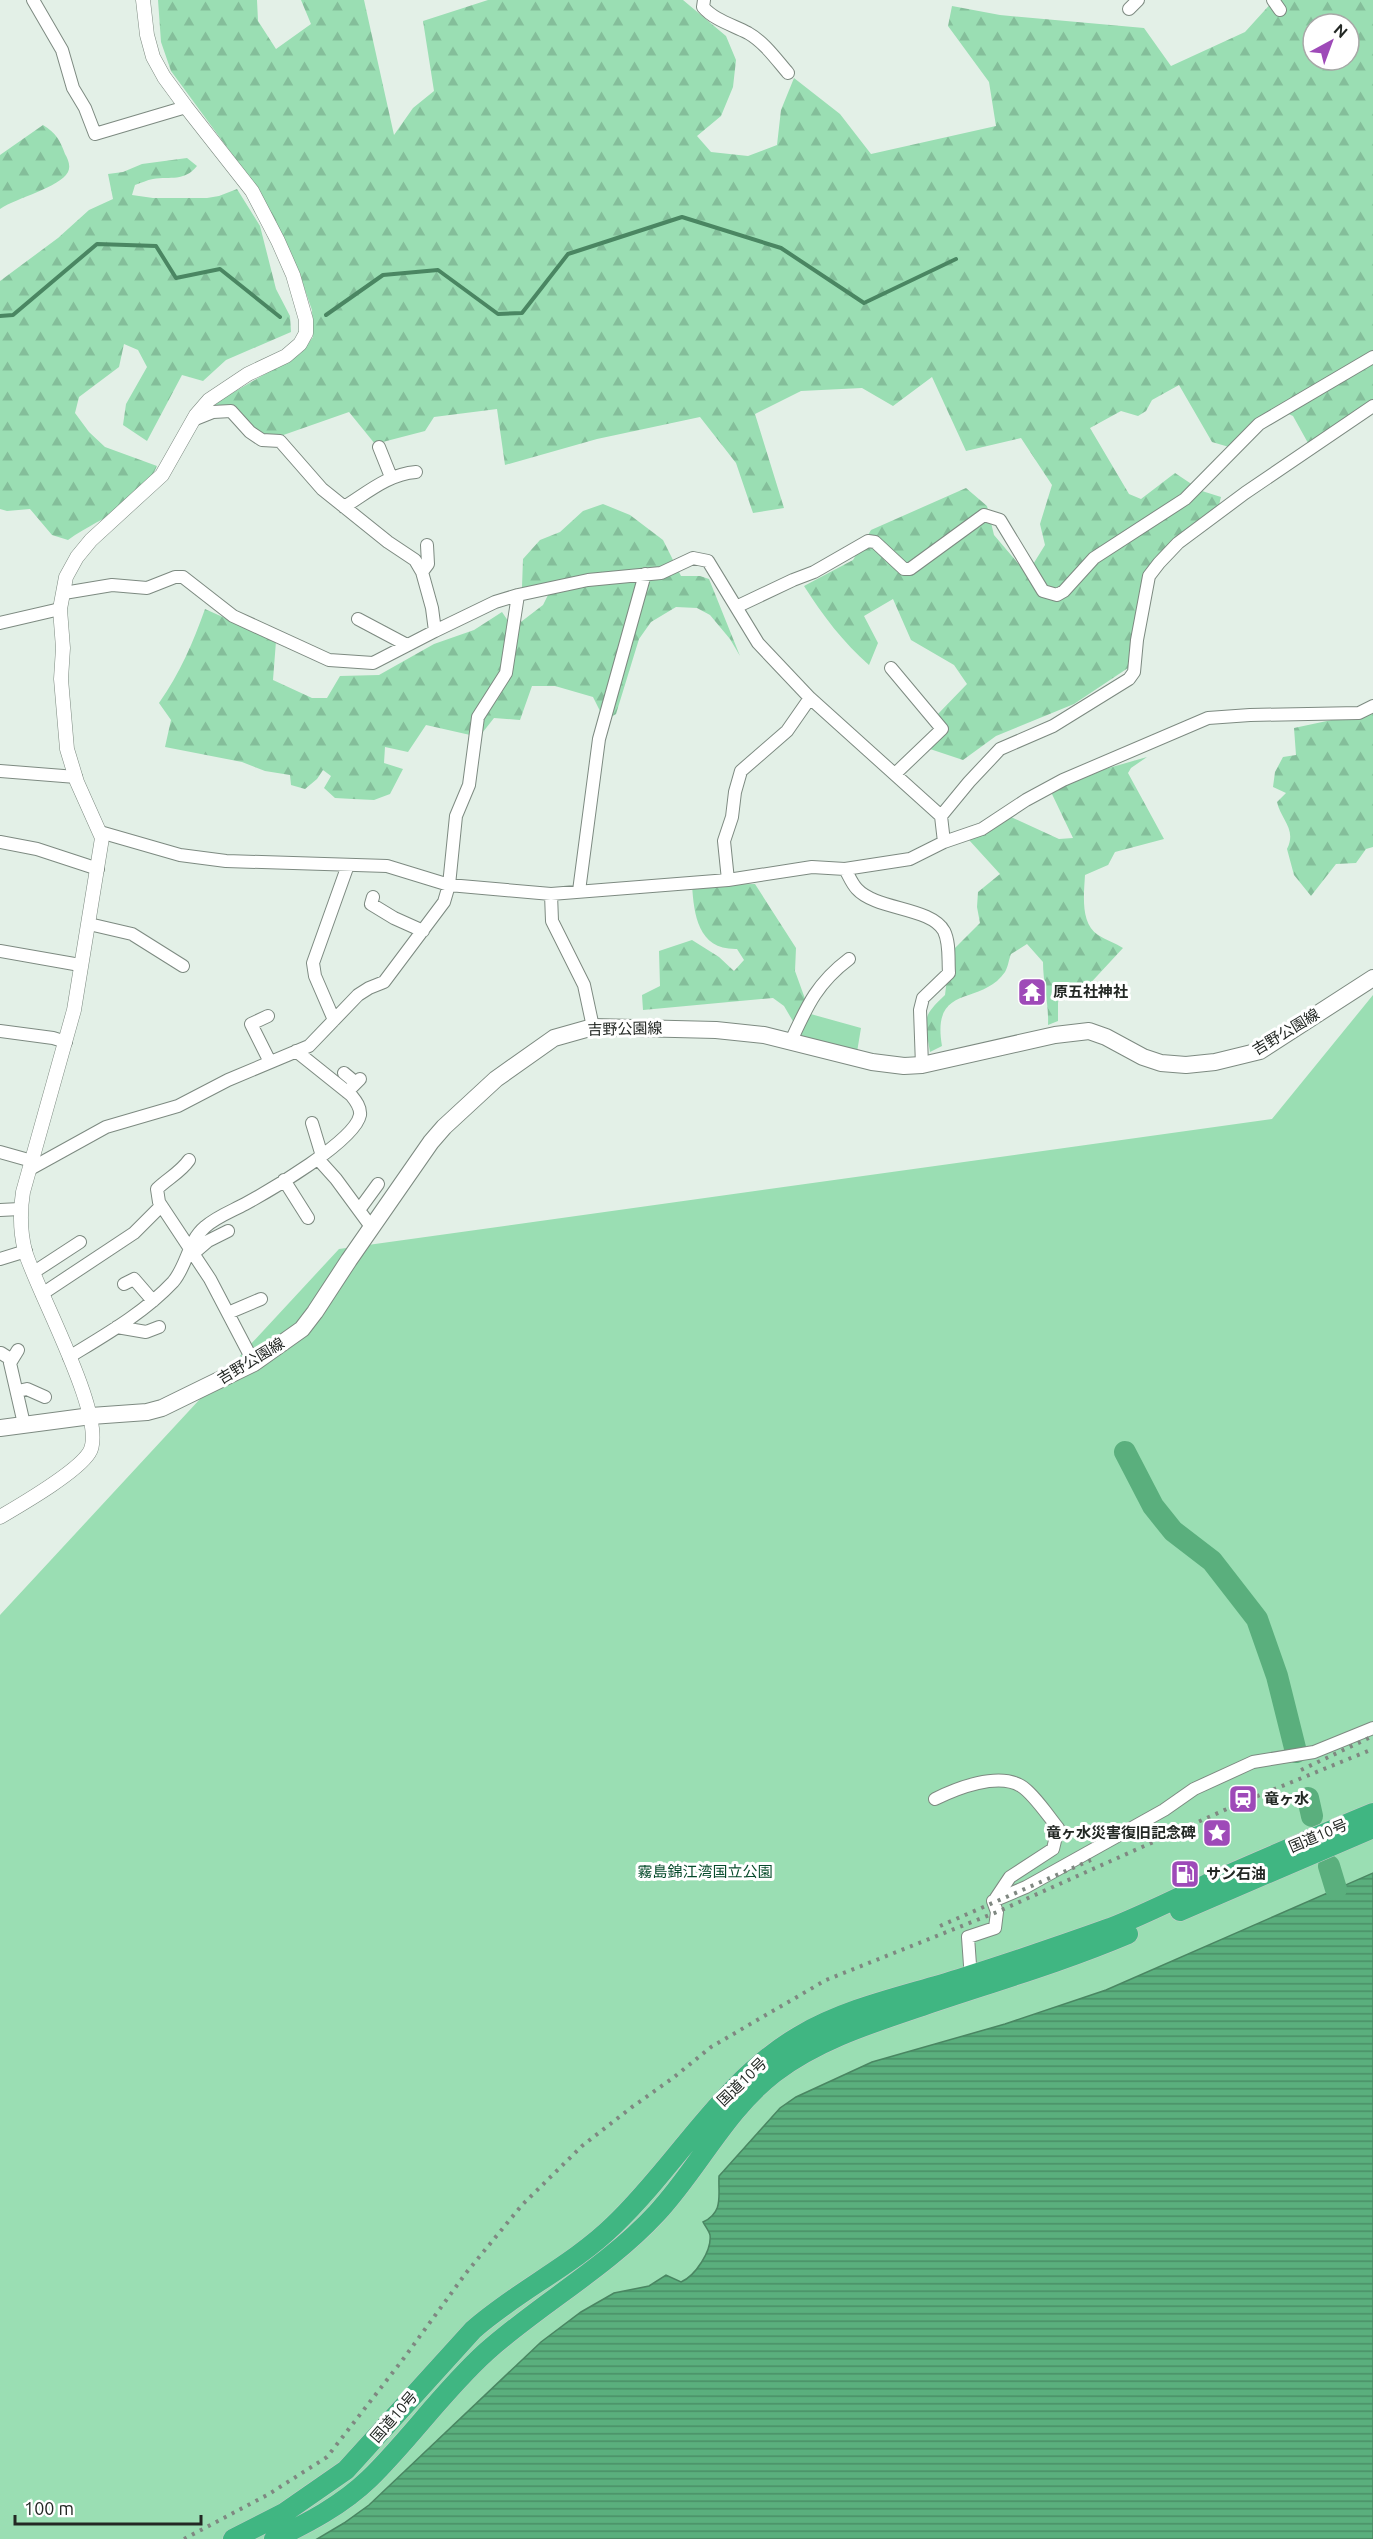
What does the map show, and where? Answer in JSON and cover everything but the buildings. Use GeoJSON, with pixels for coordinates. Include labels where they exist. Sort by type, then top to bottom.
{"type":"FeatureCollection","features":[{"type":"Feature","properties":{"kind":"highway","name":"国道10号"},"geometry":{"type":"LineString","coordinates":[[233,2539],[284,2513],[346,2470],[473,2330],[493,2312],[575,2256],[612,2227],[645,2194],[714,2109],[763,2060],[802,2034],[846,2014],[1110,1927],[1373,1813]]}},
{"type":"Feature","properties":{"kind":"highway","name":"国道10号"},"geometry":{"type":"LineString","coordinates":[[274,2539],[316,2518],[344,2500],[368,2480],[483,2355],[530,2315],[601,2266],[631,2241],[659,2211],[726,2122],[770,2076],[791,2060],[857,2028],[1084,1953],[1373,1828]]}},
{"type":"Feature","properties":{"kind":"main road","name":"吉野公園線"},"geometry":{"type":"LineString","coordinates":[[0,1428],[91,1416],[147,1412],[162,1408],[254,1363],[302,1329],[431,1142],[456,1114],[496,1079],[542,1045],[564,1034],[593,1027],[716,1030],[764,1035],[872,1062],[904,1066],[922,1065],[1055,1035],[1089,1031],[1143,1057],[1161,1063],[1186,1065],[1215,1062],[1260,1051],[1373,978]]}},
{"type":"Feature","properties":{"kind":"street"},"geometry":{"type":"LineString","coordinates":[[33,0],[62,50],[73,88],[85,108],[95,134],[186,107]]}},
{"type":"Feature","properties":{"kind":"street"},"geometry":{"type":"LineString","coordinates":[[0,1517],[57,1481],[90,1453],[93,1438],[91,1416],[26,1251],[20,1209],[74,1010],[102,838],[76,777],[67,749],[61,679],[63,648],[60,609],[66,577],[77,557],[110,521],[162,475],[193,420],[209,400],[249,374],[285,356],[300,344],[306,333],[306,320],[292,275],[252,191],[186,107],[164,77],[153,57],[147,35],[143,0]]}},
{"type":"Feature","properties":{"kind":"street"},"geometry":{"type":"LineString","coordinates":[[704,0],[703,7],[709,14],[750,34],[788,73]]}},
{"type":"Feature","properties":{"kind":"street"},"geometry":{"type":"LineString","coordinates":[[736,607],[814,572],[868,541],[875,542],[904,569],[910,569],[984,515],[999,520],[1043,591],[1057,595],[1064,591],[1094,558],[1185,499],[1259,424],[1373,357]]}},
{"type":"Feature","properties":{"kind":"street"},"geometry":{"type":"LineString","coordinates":[[940,816],[1000,749],[1053,726],[1129,679],[1134,672],[1137,640],[1149,576],[1178,543],[1245,493],[1373,406]]}},
{"type":"Feature","properties":{"kind":"street"},"geometry":{"type":"LineString","coordinates":[[193,420],[213,412],[231,411],[249,432],[262,440],[280,441],[322,489],[388,542],[415,560],[422,572],[432,608],[435,631]]}},
{"type":"Feature","properties":{"kind":"street"},"geometry":{"type":"LineString","coordinates":[[379,447],[391,477]]}},
{"type":"Feature","properties":{"kind":"street"},"geometry":{"type":"LineString","coordinates":[[344,507],[391,477],[416,472]]}},
{"type":"Feature","properties":{"kind":"street"},"geometry":{"type":"LineString","coordinates":[[422,572],[428,564],[427,545]]}},
{"type":"Feature","properties":{"kind":"street"},"geometry":{"type":"LineString","coordinates":[[63,593],[112,585],[147,588],[175,577],[183,577],[233,616],[329,660],[373,663],[495,602],[588,580],[661,573],[693,558],[708,561],[758,643],[810,698],[940,816],[944,842]]}},
{"type":"Feature","properties":{"kind":"street"},"geometry":{"type":"LineString","coordinates":[[579,891],[599,739],[645,574]]}},
{"type":"Feature","properties":{"kind":"street"},"geometry":{"type":"LineString","coordinates":[[0,1152],[31,1165],[106,1127],[178,1106],[309,1046],[358,995],[384,982],[444,902],[449,885],[456,816],[469,785],[478,717],[506,673],[518,595]]}},
{"type":"Feature","properties":{"kind":"street"},"geometry":{"type":"LineString","coordinates":[[0,623],[60,609]]}},
{"type":"Feature","properties":{"kind":"street"},"geometry":{"type":"LineString","coordinates":[[358,619],[407,645]]}},
{"type":"Feature","properties":{"kind":"street"},"geometry":{"type":"LineString","coordinates":[[891,669],[942,729],[895,774]]}},
{"type":"Feature","properties":{"kind":"street"},"geometry":{"type":"LineString","coordinates":[[728,880],[724,841],[732,817],[735,792],[741,771],[787,731],[810,698]]}},
{"type":"Feature","properties":{"kind":"street"},"geometry":{"type":"LineString","coordinates":[[100,832],[180,855],[226,861],[387,866],[449,885],[551,894],[728,880],[812,867],[845,869],[910,859],[944,842],[982,829],[1026,800],[1063,780],[1208,718],[1359,713],[1373,706]]}},
{"type":"Feature","properties":{"kind":"street"},"geometry":{"type":"LineString","coordinates":[[0,771],[76,777]]}},
{"type":"Feature","properties":{"kind":"street"},"geometry":{"type":"LineString","coordinates":[[0,842],[37,849],[98,869]]}},
{"type":"Feature","properties":{"kind":"street"},"geometry":{"type":"LineString","coordinates":[[334,1020],[315,976],[313,963],[348,865]]}},
{"type":"Feature","properties":{"kind":"street"},"geometry":{"type":"LineString","coordinates":[[845,869],[857,890],[877,901],[929,919],[943,928],[947,939],[949,973],[923,998],[920,1010],[922,1065]]}},
{"type":"Feature","properties":{"kind":"street"},"geometry":{"type":"LineString","coordinates":[[551,894],[552,921],[584,986],[593,1027]]}},
{"type":"Feature","properties":{"kind":"street"},"geometry":{"type":"LineString","coordinates":[[373,897],[371,904],[393,918],[423,931]]}},
{"type":"Feature","properties":{"kind":"street"},"geometry":{"type":"LineString","coordinates":[[89,924],[132,934],[183,966]]}},
{"type":"Feature","properties":{"kind":"street"},"geometry":{"type":"LineString","coordinates":[[0,951],[80,964]]}},
{"type":"Feature","properties":{"kind":"street"},"geometry":{"type":"LineString","coordinates":[[791,1041],[811,998],[830,975],[849,959]]}},
{"type":"Feature","properties":{"kind":"street"},"geometry":{"type":"LineString","coordinates":[[268,1016],[251,1024],[270,1062]]}},
{"type":"Feature","properties":{"kind":"street"},"geometry":{"type":"LineString","coordinates":[[0,1031],[53,1038],[66,1042]]}},
{"type":"Feature","properties":{"kind":"street"},"geometry":{"type":"LineString","coordinates":[[296,1051],[354,1085]]}},
{"type":"Feature","properties":{"kind":"street"},"geometry":{"type":"LineString","coordinates":[[69,1358],[153,1301],[175,1280],[192,1250],[195,1236],[206,1225],[320,1157],[352,1128],[360,1115],[354,1085],[344,1073]]}},
{"type":"Feature","properties":{"kind":"street"},"geometry":{"type":"LineString","coordinates":[[312,1123],[320,1157],[372,1228]]}},
{"type":"Feature","properties":{"kind":"street"},"geometry":{"type":"LineString","coordinates":[[189,1160],[183,1168],[157,1189],[159,1202],[192,1250],[254,1363]]}},
{"type":"Feature","properties":{"kind":"street"},"geometry":{"type":"LineString","coordinates":[[284,1180],[308,1218]]}},
{"type":"Feature","properties":{"kind":"street"},"geometry":{"type":"LineString","coordinates":[[359,1210],[378,1184]]}},
{"type":"Feature","properties":{"kind":"street"},"geometry":{"type":"LineString","coordinates":[[42,1294],[134,1233],[162,1206]]}},
{"type":"Feature","properties":{"kind":"street"},"geometry":{"type":"LineString","coordinates":[[0,1210],[20,1209]]}},
{"type":"Feature","properties":{"kind":"street"},"geometry":{"type":"LineString","coordinates":[[192,1250],[228,1231]]}},
{"type":"Feature","properties":{"kind":"street"},"geometry":{"type":"LineString","coordinates":[[34,1272],[80,1242]]}},
{"type":"Feature","properties":{"kind":"street"},"geometry":{"type":"LineString","coordinates":[[0,1259],[26,1251]]}},
{"type":"Feature","properties":{"kind":"street"},"geometry":{"type":"LineString","coordinates":[[124,1284],[134,1279],[153,1301]]}},
{"type":"Feature","properties":{"kind":"street"},"geometry":{"type":"LineString","coordinates":[[228,1313],[261,1299]]}},
{"type":"Feature","properties":{"kind":"street"},"geometry":{"type":"LineString","coordinates":[[117,1327],[146,1332],[159,1327]]}},
{"type":"Feature","properties":{"kind":"street"},"geometry":{"type":"LineString","coordinates":[[10,1354],[24,1424]]}},
{"type":"Feature","properties":{"kind":"street"},"geometry":{"type":"LineString","coordinates":[[18,1391],[27,1389],[45,1397]]}},
{"type":"Feature","properties":{"kind":"street"},"geometry":{"type":"LineString","coordinates":[[993,1901],[1046,1876],[1164,1810],[1194,1789],[1252,1762],[1314,1752],[1373,1728]]}},
{"type":"Feature","properties":{"kind":"street"},"geometry":{"type":"LineString","coordinates":[[935,1799],[948,1792],[1008,1780],[1023,1786],[1058,1828],[1053,1849],[1010,1877],[1004,1889],[993,1901]]}},
{"type":"Feature","properties":{"kind":"street"},"geometry":{"type":"LineString","coordinates":[[973,1974],[968,1937],[995,1928],[997,1912],[993,1901]]}},
{"type":"Feature","properties":{"kind":"green space"},"geometry":{"type":"Polygon","coordinates":[[[158,0],[257,0],[258,21],[276,49],[311,24],[301,0],[364,0],[394,135],[413,108],[434,91],[423,21],[488,0],[683,0],[726,36],[736,60],[733,87],[721,116],[697,136],[711,152],[748,156],[777,145],[781,110],[794,78],[840,114],[871,154],[996,126],[989,82],[948,26],[952,6],[1000,15],[1144,28],[1171,66],[1245,32],[1274,0],[1373,0],[1373,409],[1308,443],[1293,416],[1284,412],[1271,425],[1259,419],[1229,447],[1212,442],[1179,385],[1152,400],[1146,411],[1138,416],[1121,411],[1090,428],[1129,494],[1141,499],[1175,473],[1202,491],[1221,497],[1216,517],[1177,549],[1152,575],[1141,640],[1128,668],[1074,704],[996,736],[963,760],[930,749],[948,729],[937,715],[967,684],[954,665],[911,640],[893,599],[864,616],[878,643],[869,665],[834,628],[804,586],[853,560],[871,530],[966,488],[987,506],[994,535],[1027,574],[1045,545],[1040,524],[1052,485],[1021,438],[966,451],[932,377],[893,406],[862,388],[801,391],[755,414],[784,508],[753,513],[736,463],[700,417],[597,439],[505,465],[497,409],[434,417],[425,431],[375,444],[349,412],[272,439],[257,435],[241,420],[213,408],[217,402],[301,353],[313,337],[312,310],[301,279],[251,180],[171,71],[161,42],[158,0]]]}},
{"type":"Feature","properties":{"kind":"green space"},"geometry":{"type":"Polygon","coordinates":[[[43,125],[59,141],[69,163],[68,172],[47,188],[0,209],[0,155],[43,125]]]}},
{"type":"Feature","properties":{"kind":"green space"},"geometry":{"type":"Polygon","coordinates":[[[187,158],[197,166],[192,171],[182,176],[153,179],[135,185],[132,195],[153,198],[207,198],[237,189],[260,226],[276,289],[290,316],[291,332],[226,360],[203,381],[182,375],[147,441],[123,425],[126,404],[147,367],[138,350],[124,344],[119,367],[79,397],[75,413],[89,432],[105,447],[157,466],[140,492],[119,510],[68,540],[52,535],[30,509],[7,511],[0,509],[0,281],[58,238],[89,210],[113,199],[108,174],[123,172],[142,164],[187,158]]]}},
{"type":"Feature","properties":{"kind":"green space"},"geometry":{"type":"Polygon","coordinates":[[[603,504],[630,515],[663,540],[681,576],[700,576],[709,579],[740,656],[730,639],[710,615],[697,608],[676,607],[651,622],[639,639],[616,714],[605,721],[593,697],[555,686],[532,686],[520,720],[494,718],[479,737],[426,725],[408,752],[385,747],[384,763],[403,769],[390,794],[374,800],[335,798],[324,788],[331,776],[323,770],[317,779],[305,789],[291,785],[290,775],[265,771],[242,762],[165,747],[171,720],[159,703],[185,658],[205,609],[276,641],[273,680],[312,698],[327,698],[340,676],[379,675],[434,644],[474,630],[502,612],[513,628],[543,605],[549,593],[522,587],[523,559],[540,540],[560,532],[583,511],[603,504]]]}},
{"type":"Feature","properties":{"kind":"green space"},"geometry":{"type":"Polygon","coordinates":[[[1373,705],[1373,847],[1366,849],[1356,863],[1336,864],[1311,896],[1294,875],[1287,849],[1290,842],[1289,830],[1277,802],[1286,793],[1273,787],[1275,772],[1283,757],[1296,755],[1294,728],[1355,715],[1373,705]]]}},
{"type":"Feature","properties":{"kind":"green space"},"geometry":{"type":"Polygon","coordinates":[[[1147,757],[1131,768],[1128,773],[1164,839],[1115,852],[1108,865],[1085,875],[1084,908],[1088,923],[1098,935],[1123,948],[1085,989],[1068,984],[1061,986],[1058,1021],[1048,1025],[1043,962],[1027,944],[1011,954],[1005,972],[995,983],[951,1004],[944,1012],[941,1026],[942,1046],[930,1052],[926,1020],[931,1009],[945,995],[950,953],[980,923],[977,907],[978,892],[1000,874],[969,840],[1011,817],[1059,839],[1073,838],[1051,792],[1105,769],[1147,757]]]}},
{"type":"Feature","properties":{"kind":"green space"},"geometry":{"type":"Polygon","coordinates":[[[755,884],[796,948],[795,971],[817,1032],[794,1023],[784,1006],[773,998],[643,1010],[642,995],[660,986],[659,951],[692,940],[719,957],[734,971],[744,960],[737,949],[724,948],[714,944],[706,937],[694,908],[692,885],[755,884]]]}},
{"type":"Feature","properties":{"kind":"green space","name":"霧島錦江湾国立公園"},"geometry":{"type":"Polygon","coordinates":[[[1373,995],[1373,2539],[0,2539],[0,1615],[339,1249],[1272,1119],[1373,995]]]}},
{"type":"Feature","properties":{"kind":"green space"},"geometry":{"type":"Polygon","coordinates":[[[807,1013],[861,1028],[857,1052],[803,1039],[799,1029],[807,1013]]]}},
{"type":"Feature","properties":{"kind":"shaded area"},"geometry":{"type":"Polygon","coordinates":[[[1373,1873],[1373,2539],[317,2539],[369,2505],[541,2342],[581,2312],[614,2293],[649,2286],[666,2275],[681,2282],[692,2274],[702,2262],[710,2241],[710,2235],[703,2222],[710,2218],[719,2203],[719,2176],[780,2108],[796,2097],[872,2062],[1005,2024],[1106,1990],[1373,1873]]]}},
{"type":"Feature","properties":{"kind":"waterway"},"geometry":{"type":"LineString","coordinates":[[326,315],[383,275],[438,270],[498,314],[522,313],[568,254],[682,217],[781,248],[864,303],[956,259]]}},
{"type":"Feature","properties":{"kind":"waterway"},"geometry":{"type":"LineString","coordinates":[[0,316],[13,315],[97,244],[156,246],[176,278],[220,269],[280,317]]}},
{"type":"Feature","properties":{"kind":"waterway"},"geometry":{"type":"LineString","coordinates":[[1125,1452],[1153,1506],[1173,1531],[1212,1561],[1257,1619],[1277,1676],[1296,1752]]}},
{"type":"Feature","properties":{"kind":"waterway"},"geometry":{"type":"LineString","coordinates":[[1308,1798],[1312,1816]]}},
{"type":"Feature","properties":{"kind":"waterway"},"geometry":{"type":"LineString","coordinates":[[1329,1866],[1336,1889]]}},
{"type":"Feature","properties":{"kind":"railway"},"geometry":{"type":"LineString","coordinates":[[1301,1770],[1373,1736]]}},
{"type":"Feature","properties":{"kind":"railway"},"geometry":{"type":"LineString","coordinates":[[184,2539],[269,2494],[327,2457],[466,2273],[522,2205],[582,2146],[711,2047],[826,1980],[997,1912],[1238,1804],[1373,1749]]}},
{"type":"Feature","properties":{"kind":"railway"},"geometry":{"type":"LineString","coordinates":[[940,1926],[1091,1860]]}},
{"type":"Feature","properties":{"kind":"place","name":"原五社神社"},"geometry":{"type":"Point","coordinates":[1032,992]}},
{"type":"Feature","properties":{"kind":"place","name":"竜ヶ水"},"geometry":{"type":"Point","coordinates":[1243,1799]}},
{"type":"Feature","properties":{"kind":"place","name":"竜ヶ水災害復旧記念碑"},"geometry":{"type":"Point","coordinates":[1217,1833]}},
{"type":"Feature","properties":{"kind":"place","name":"サン石油"},"geometry":{"type":"Point","coordinates":[1185,1874]}}]}
